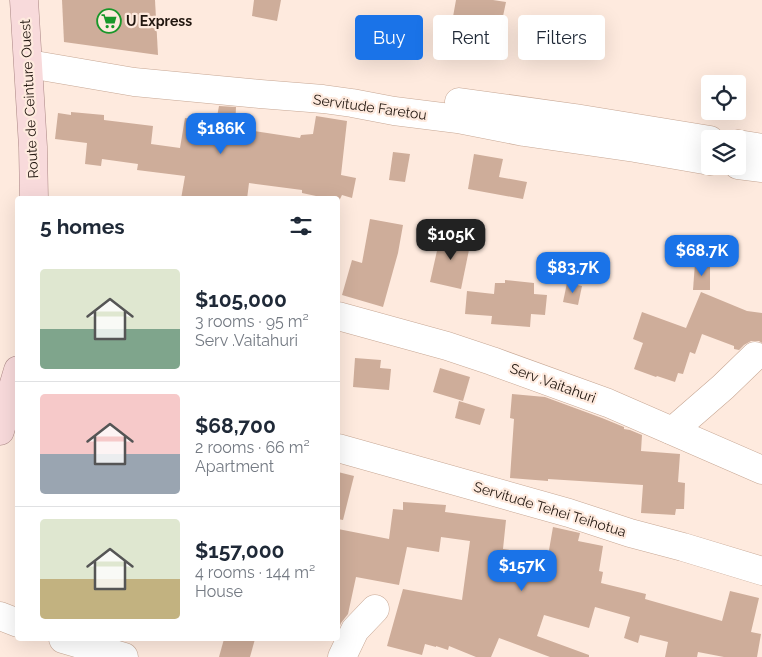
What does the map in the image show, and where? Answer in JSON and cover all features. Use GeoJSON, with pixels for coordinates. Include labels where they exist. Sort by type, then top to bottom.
{"type":"FeatureCollection","features":[{"type":"Feature","properties":{"kind":"main road","name":"Route de Ceinture Ouest"},"geometry":{"type":"LineString","coordinates":[[24,0],[33,147],[34,196]]}},
{"type":"Feature","properties":{"kind":"main road"},"geometry":{"type":"LineString","coordinates":[[0,431],[15,380]]}},
{"type":"Feature","properties":{"kind":"street","name":"Servitude Faretou"},"geometry":{"type":"LineString","coordinates":[[28,58],[120,61],[254,79],[369,89],[575,118],[701,139]]}},
{"type":"Feature","properties":{"kind":"street","name":"Servitude Faretou"},"geometry":{"type":"LineString","coordinates":[[28,58],[134,82],[323,99],[701,159]]}},
{"type":"Feature","properties":{"kind":"street"},"geometry":{"type":"LineString","coordinates":[[746,145],[762,148]]}},
{"type":"Feature","properties":{"kind":"street"},"geometry":{"type":"LineString","coordinates":[[746,165],[762,168]]}},
{"type":"Feature","properties":{"kind":"street","name":"Serv .Vaitahuri"},"geometry":{"type":"LineString","coordinates":[[340,317],[447,346],[608,403],[762,470]]}},
{"type":"Feature","properties":{"kind":"street"},"geometry":{"type":"LineString","coordinates":[[671,430],[677,427],[755,356]]}},
{"type":"Feature","properties":{"kind":"street","name":"Servitude Tehei Teihotua"},"geometry":{"type":"LineString","coordinates":[[340,449],[569,513],[630,533],[762,571]]}},
{"type":"Feature","properties":{"kind":"street"},"geometry":{"type":"LineString","coordinates":[[342,657],[355,630],[375,610]]}},
{"type":"Feature","properties":{"kind":"street"},"geometry":{"type":"LineString","coordinates":[[0,616],[15,622]]}},
{"type":"Feature","properties":{"kind":"street"},"geometry":{"type":"LineString","coordinates":[[74,641],[124,651]]}},
{"type":"Feature","properties":{"kind":"building","name":"U Express"},"geometry":{"type":"Polygon","coordinates":[[[62,0],[155,0],[158,55],[64,42],[62,0]]]}},
{"type":"Feature","properties":{"kind":"building"},"geometry":{"type":"Polygon","coordinates":[[[254,0],[281,0],[277,21],[252,16],[254,0]]]}},
{"type":"Feature","properties":{"kind":"building"},"geometry":{"type":"Polygon","coordinates":[[[456,0],[506,2],[503,15],[453,15],[456,0]]]}},
{"type":"Feature","properties":{"kind":"building"},"geometry":{"type":"Polygon","coordinates":[[[219,106],[236,107],[235,128],[300,138],[301,135],[313,134],[316,116],[347,121],[341,175],[356,178],[352,198],[342,195],[340,199],[340,196],[316,196],[302,193],[302,190],[249,183],[247,196],[182,196],[185,176],[137,170],[138,164],[102,159],[101,166],[85,164],[87,143],[55,139],[58,113],[71,115],[71,112],[104,115],[104,120],[153,126],[151,144],[180,148],[185,118],[216,122],[219,106]]]}},
{"type":"Feature","properties":{"kind":"building"},"geometry":{"type":"Polygon","coordinates":[[[393,152],[410,154],[405,182],[389,180],[393,152]]]}},
{"type":"Feature","properties":{"kind":"building"},"geometry":{"type":"Polygon","coordinates":[[[474,154],[503,159],[499,177],[527,182],[523,199],[468,189],[474,154]]]}},
{"type":"Feature","properties":{"kind":"building"},"geometry":{"type":"Polygon","coordinates":[[[370,219],[403,225],[398,253],[383,307],[342,295],[352,260],[362,263],[370,219]]]}},
{"type":"Feature","properties":{"kind":"building"},"geometry":{"type":"Polygon","coordinates":[[[441,233],[471,240],[461,289],[430,282],[441,233]]]}},
{"type":"Feature","properties":{"kind":"building"},"geometry":{"type":"Polygon","coordinates":[[[695,263],[710,265],[710,290],[693,290],[695,263]]]}},
{"type":"Feature","properties":{"kind":"building"},"geometry":{"type":"Polygon","coordinates":[[[505,280],[534,283],[534,294],[547,295],[545,315],[531,314],[530,327],[491,324],[492,316],[465,314],[467,291],[494,294],[495,283],[505,283],[505,280]]]}},
{"type":"Feature","properties":{"kind":"building"},"geometry":{"type":"Polygon","coordinates":[[[567,283],[582,286],[578,305],[563,302],[567,283]]]}},
{"type":"Feature","properties":{"kind":"building"},"geometry":{"type":"Polygon","coordinates":[[[701,292],[747,311],[762,313],[762,343],[751,341],[739,350],[734,349],[734,346],[702,334],[695,354],[690,352],[683,374],[678,373],[675,382],[634,369],[643,343],[633,339],[642,312],[686,328],[701,292]]]}},
{"type":"Feature","properties":{"kind":"building"},"geometry":{"type":"Polygon","coordinates":[[[355,358],[381,360],[380,368],[391,369],[389,390],[353,387],[355,358]]]}},
{"type":"Feature","properties":{"kind":"building"},"geometry":{"type":"Polygon","coordinates":[[[440,368],[470,377],[463,401],[433,392],[440,368]]]}},
{"type":"Feature","properties":{"kind":"building"},"geometry":{"type":"Polygon","coordinates":[[[512,394],[545,397],[624,427],[624,429],[642,435],[641,451],[680,454],[678,482],[685,483],[684,509],[676,509],[675,515],[641,513],[643,485],[510,478],[514,419],[510,418],[512,394]]]}},
{"type":"Feature","properties":{"kind":"building"},"geometry":{"type":"Polygon","coordinates":[[[459,401],[485,409],[480,425],[455,418],[459,401]]]}},
{"type":"Feature","properties":{"kind":"building"},"geometry":{"type":"Polygon","coordinates":[[[340,472],[354,476],[343,520],[340,519],[340,472]]]}},
{"type":"Feature","properties":{"kind":"building"},"geometry":{"type":"Polygon","coordinates":[[[403,502],[446,505],[445,512],[506,520],[503,549],[548,556],[553,527],[580,533],[578,541],[603,546],[599,571],[603,572],[601,583],[646,594],[645,599],[722,621],[730,591],[759,598],[751,632],[761,634],[757,657],[724,657],[698,652],[697,657],[665,657],[668,642],[640,635],[638,643],[624,638],[630,617],[595,607],[589,628],[544,615],[537,636],[589,655],[589,657],[550,657],[499,638],[491,657],[476,657],[449,646],[448,650],[425,644],[422,655],[387,646],[403,589],[462,600],[470,541],[441,537],[439,552],[407,547],[399,585],[356,577],[348,614],[340,625],[340,529],[389,539],[393,509],[403,510],[403,502]]]}},
{"type":"Feature","properties":{"kind":"building"},"geometry":{"type":"Polygon","coordinates":[[[223,641],[254,641],[250,657],[219,657],[223,641]]]}},
{"type":"Feature","properties":{"kind":"place","name":"U Express"},"geometry":{"type":"Point","coordinates":[109,21]}}]}
